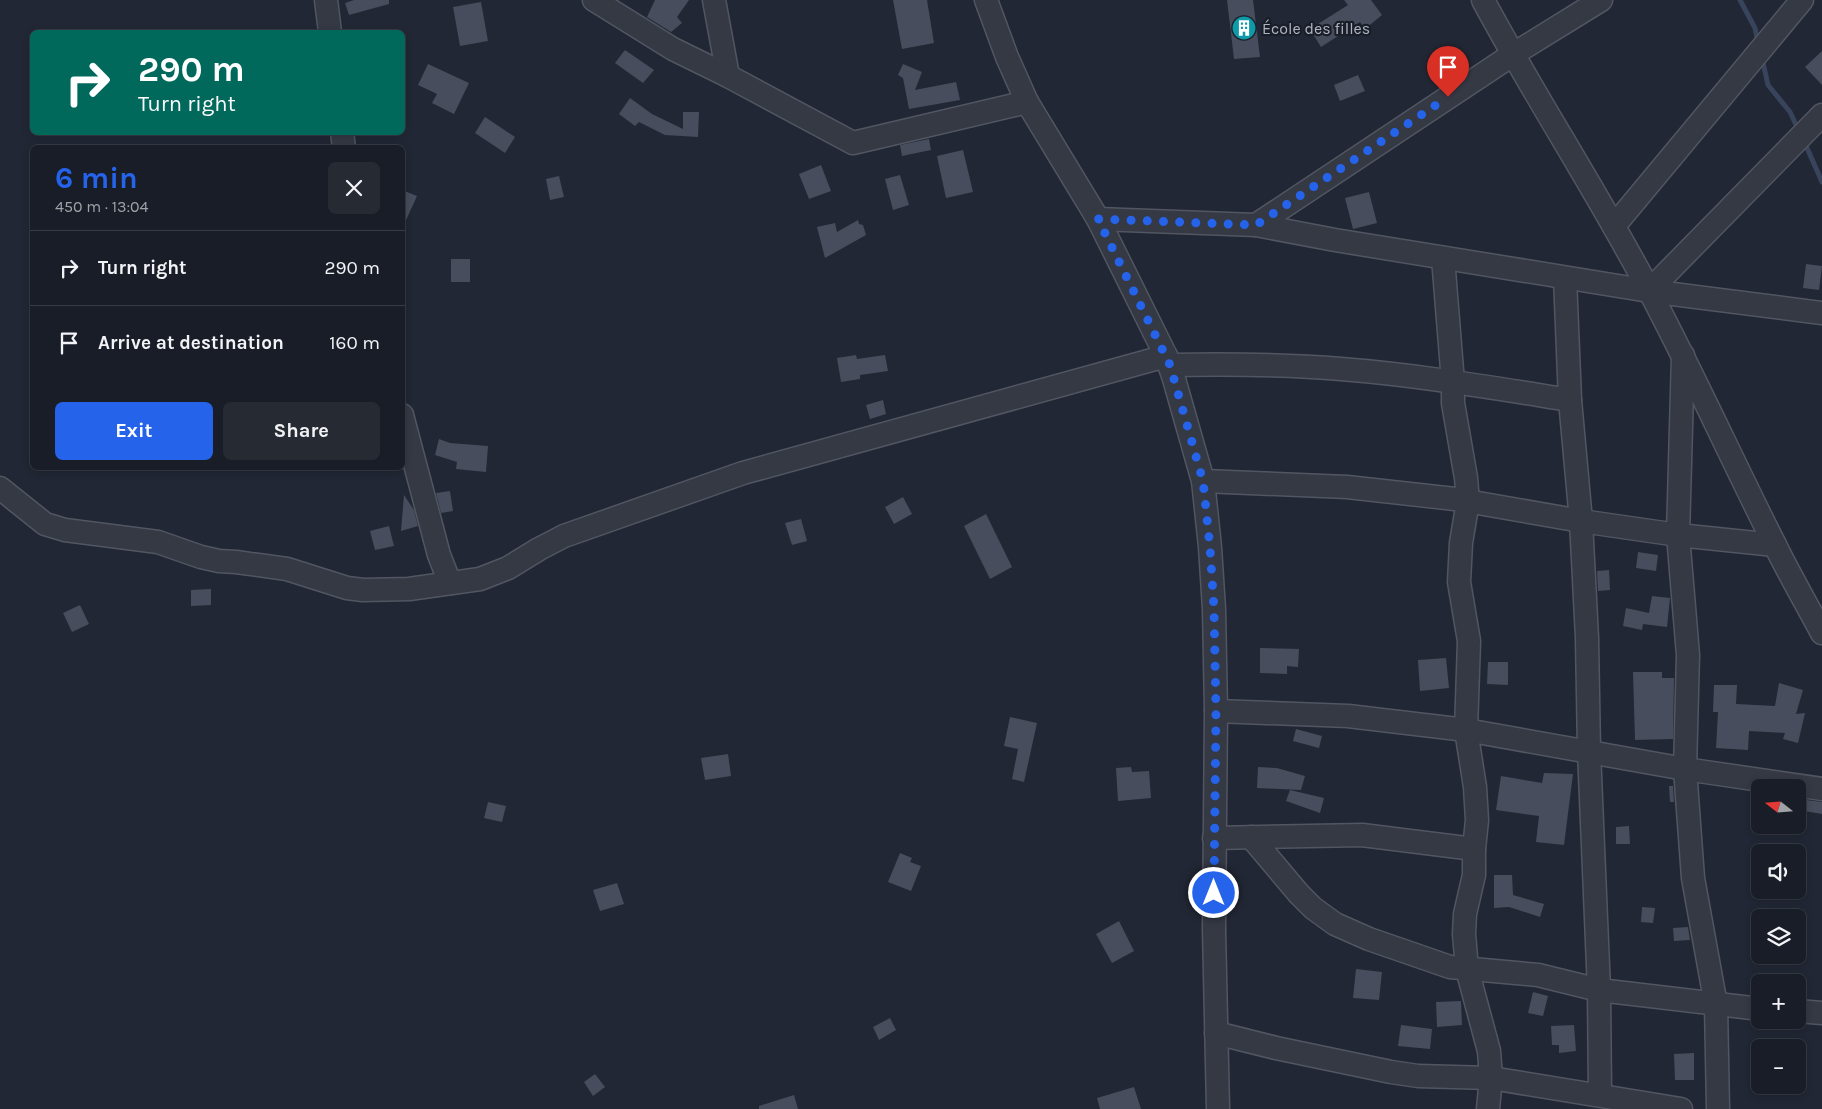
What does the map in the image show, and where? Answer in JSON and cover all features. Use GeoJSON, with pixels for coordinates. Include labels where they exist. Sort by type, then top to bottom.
{"type":"FeatureCollection","features":[{"type":"Feature","properties":{"kind":"street"},"geometry":{"type":"LineString","coordinates":[[326,0],[330,30]]}},
{"type":"Feature","properties":{"kind":"street"},"geometry":{"type":"LineString","coordinates":[[594,0],[673,49],[728,76],[855,144],[1027,102]]}},
{"type":"Feature","properties":{"kind":"street"},"geometry":{"type":"LineString","coordinates":[[714,0],[728,76]]}},
{"type":"Feature","properties":{"kind":"street"},"geometry":{"type":"LineString","coordinates":[[986,0],[1007,58],[1027,102],[1098,219],[1168,360],[1203,481],[1213,586],[1216,711],[1214,838],[1218,1109]]}},
{"type":"Feature","properties":{"kind":"street"},"geometry":{"type":"LineString","coordinates":[[1483,0],[1512,55],[1614,226],[1649,291],[1683,356],[1774,545],[1822,633]]}},
{"type":"Feature","properties":{"kind":"street"},"geometry":{"type":"LineString","coordinates":[[1256,225],[1512,55],[1601,0]]}},
{"type":"Feature","properties":{"kind":"street"},"geometry":{"type":"LineString","coordinates":[[1614,226],[1802,0]]}},
{"type":"Feature","properties":{"kind":"street"},"geometry":{"type":"LineString","coordinates":[[1649,291],[1822,115]]}},
{"type":"Feature","properties":{"kind":"street"},"geometry":{"type":"LineString","coordinates":[[1098,219],[1256,225],[1565,278],[1649,291],[1822,313]]}},
{"type":"Feature","properties":{"kind":"street"},"geometry":{"type":"LineString","coordinates":[[1443,258],[1453,403],[1466,478],[1468,501],[1459,558],[1459,582],[1469,640],[1466,730],[1477,806],[1474,875],[1465,914],[1464,934],[1467,969],[1489,1052],[1491,1078],[1488,1109]]}},
{"type":"Feature","properties":{"kind":"street"},"geometry":{"type":"LineString","coordinates":[[1565,278],[1570,400],[1581,521],[1588,638],[1589,751],[1599,990],[1600,1095]]}},
{"type":"Feature","properties":{"kind":"street"},"geometry":{"type":"LineString","coordinates":[[1683,356],[1678,535],[1688,655],[1685,770],[1693,878],[1716,1005],[1718,1109]]}},
{"type":"Feature","properties":{"kind":"street"},"geometry":{"type":"LineString","coordinates":[[0,488],[46,524],[65,530],[158,542],[201,557],[287,569],[355,589],[409,588],[480,579],[496,574],[564,536],[743,473],[1168,360],[1341,369],[1453,382],[1570,400]]}},
{"type":"Feature","properties":{"kind":"street"},"geometry":{"type":"LineString","coordinates":[[405,426],[439,555],[450,583]]}},
{"type":"Feature","properties":{"kind":"street"},"geometry":{"type":"LineString","coordinates":[[1203,481],[1346,487],[1468,501],[1581,521],[1678,535],[1774,545]]}},
{"type":"Feature","properties":{"kind":"street"},"geometry":{"type":"LineString","coordinates":[[1216,711],[1348,716],[1466,730],[1685,770],[1822,789]]}},
{"type":"Feature","properties":{"kind":"street"},"geometry":{"type":"LineString","coordinates":[[1214,838],[1362,835],[1474,849]]}},
{"type":"Feature","properties":{"kind":"street"},"geometry":{"type":"LineString","coordinates":[[1251,837],[1299,894],[1313,908],[1335,924],[1369,939],[1450,967],[1538,975],[1599,990],[1716,1005],[1751,1007]]}},
{"type":"Feature","properties":{"kind":"street"},"geometry":{"type":"LineString","coordinates":[[1806,1011],[1822,1012]]}},
{"type":"Feature","properties":{"kind":"street"},"geometry":{"type":"LineString","coordinates":[[1216,1033],[1276,1048],[1391,1072],[1418,1076],[1491,1078],[1681,1109]]}},
{"type":"Feature","properties":{"kind":"building"},"geometry":{"type":"Polygon","coordinates":[[[354,0],[389,0],[389,4],[349,15],[345,3],[354,0]]]}},
{"type":"Feature","properties":{"kind":"building"},"geometry":{"type":"Polygon","coordinates":[[[655,0],[689,0],[677,17],[682,23],[671,32],[647,17],[655,0]]]}},
{"type":"Feature","properties":{"kind":"building"},"geometry":{"type":"Polygon","coordinates":[[[893,0],[927,0],[934,43],[902,49],[893,0]]]}},
{"type":"Feature","properties":{"kind":"building","name":"École des filles"},"geometry":{"type":"Polygon","coordinates":[[[1227,0],[1253,0],[1260,57],[1234,59],[1227,0]]]}},
{"type":"Feature","properties":{"kind":"building"},"geometry":{"type":"Polygon","coordinates":[[[1344,0],[1371,0],[1382,15],[1365,29],[1360,22],[1321,47],[1310,29],[1348,5],[1344,0]]]}},
{"type":"Feature","properties":{"kind":"building"},"geometry":{"type":"Polygon","coordinates":[[[481,2],[488,41],[460,46],[453,7],[481,2]]]}},
{"type":"Feature","properties":{"kind":"building"},"geometry":{"type":"Polygon","coordinates":[[[625,50],[654,70],[643,83],[615,63],[625,50]]]}},
{"type":"Feature","properties":{"kind":"building"},"geometry":{"type":"Polygon","coordinates":[[[1822,51],[1822,85],[1805,67],[1822,51]]]}},
{"type":"Feature","properties":{"kind":"building"},"geometry":{"type":"Polygon","coordinates":[[[428,64],[469,83],[454,114],[432,103],[437,94],[418,85],[428,64]]]}},
{"type":"Feature","properties":{"kind":"building"},"geometry":{"type":"Polygon","coordinates":[[[903,64],[922,72],[915,90],[956,82],[960,100],[909,109],[903,78],[898,75],[903,64]]]}},
{"type":"Feature","properties":{"kind":"building"},"geometry":{"type":"Polygon","coordinates":[[[1358,75],[1365,91],[1340,101],[1334,85],[1358,75]]]}},
{"type":"Feature","properties":{"kind":"building"},"geometry":{"type":"Polygon","coordinates":[[[630,98],[652,114],[683,129],[683,112],[699,112],[698,137],[665,135],[639,122],[635,126],[619,114],[630,98]]]}},
{"type":"Feature","properties":{"kind":"building"},"geometry":{"type":"Polygon","coordinates":[[[485,117],[515,137],[505,153],[475,133],[485,117]]]}},
{"type":"Feature","properties":{"kind":"building"},"geometry":{"type":"Polygon","coordinates":[[[929,139],[931,150],[902,156],[900,145],[929,139]]]}},
{"type":"Feature","properties":{"kind":"building"},"geometry":{"type":"Polygon","coordinates":[[[963,150],[973,192],[946,198],[937,156],[963,150]]]}},
{"type":"Feature","properties":{"kind":"building"},"geometry":{"type":"Polygon","coordinates":[[[821,165],[831,191],[809,199],[799,174],[821,165]]]}},
{"type":"Feature","properties":{"kind":"building"},"geometry":{"type":"Polygon","coordinates":[[[900,175],[909,205],[893,210],[885,179],[900,175]]]}},
{"type":"Feature","properties":{"kind":"building"},"geometry":{"type":"Polygon","coordinates":[[[559,176],[564,197],[550,200],[546,179],[559,176]]]}},
{"type":"Feature","properties":{"kind":"building"},"geometry":{"type":"Polygon","coordinates":[[[405,191],[417,196],[405,222],[405,191]]]}},
{"type":"Feature","properties":{"kind":"building"},"geometry":{"type":"Polygon","coordinates":[[[1369,192],[1377,223],[1353,229],[1345,198],[1369,192]]]}},
{"type":"Feature","properties":{"kind":"building"},"geometry":{"type":"Polygon","coordinates":[[[858,220],[859,224],[863,225],[866,235],[825,258],[817,227],[835,223],[837,232],[858,220]]]}},
{"type":"Feature","properties":{"kind":"building"},"geometry":{"type":"Polygon","coordinates":[[[451,259],[470,259],[470,282],[451,282],[451,259]]]}},
{"type":"Feature","properties":{"kind":"building"},"geometry":{"type":"Polygon","coordinates":[[[1806,264],[1822,266],[1819,290],[1803,288],[1806,264]]]}},
{"type":"Feature","properties":{"kind":"building"},"geometry":{"type":"Polygon","coordinates":[[[856,355],[857,359],[885,355],[888,371],[860,375],[860,379],[841,382],[837,358],[856,355]]]}},
{"type":"Feature","properties":{"kind":"building"},"geometry":{"type":"Polygon","coordinates":[[[883,400],[886,414],[870,419],[866,405],[883,400]]]}},
{"type":"Feature","properties":{"kind":"building"},"geometry":{"type":"Polygon","coordinates":[[[439,439],[450,443],[488,446],[486,472],[456,469],[457,462],[435,455],[439,439]]]}},
{"type":"Feature","properties":{"kind":"building"},"geometry":{"type":"Polygon","coordinates":[[[450,491],[453,511],[441,513],[436,493],[450,491]]]}},
{"type":"Feature","properties":{"kind":"building"},"geometry":{"type":"Polygon","coordinates":[[[404,495],[414,510],[418,526],[401,531],[404,495]]]}},
{"type":"Feature","properties":{"kind":"building"},"geometry":{"type":"Polygon","coordinates":[[[903,497],[912,514],[894,524],[885,507],[903,497]]]}},
{"type":"Feature","properties":{"kind":"building"},"geometry":{"type":"Polygon","coordinates":[[[986,514],[1012,567],[990,579],[964,526],[986,514]]]}},
{"type":"Feature","properties":{"kind":"building"},"geometry":{"type":"Polygon","coordinates":[[[801,519],[807,541],[792,545],[785,523],[801,519]]]}},
{"type":"Feature","properties":{"kind":"building"},"geometry":{"type":"Polygon","coordinates":[[[389,526],[394,546],[375,550],[370,531],[389,526]]]}},
{"type":"Feature","properties":{"kind":"building"},"geometry":{"type":"Polygon","coordinates":[[[1638,552],[1658,555],[1656,571],[1636,568],[1638,552]]]}},
{"type":"Feature","properties":{"kind":"building"},"geometry":{"type":"Polygon","coordinates":[[[1609,570],[1610,590],[1598,591],[1597,571],[1609,570]]]}},
{"type":"Feature","properties":{"kind":"building"},"geometry":{"type":"Polygon","coordinates":[[[211,589],[211,605],[191,606],[191,590],[211,589]]]}},
{"type":"Feature","properties":{"kind":"building"},"geometry":{"type":"Polygon","coordinates":[[[1652,596],[1670,598],[1667,627],[1643,624],[1642,630],[1623,626],[1626,608],[1649,613],[1652,596]]]}},
{"type":"Feature","properties":{"kind":"building"},"geometry":{"type":"Polygon","coordinates":[[[80,605],[89,624],[72,632],[63,613],[80,605]]]}},
{"type":"Feature","properties":{"kind":"building"},"geometry":{"type":"Polygon","coordinates":[[[1260,648],[1299,649],[1298,667],[1287,666],[1287,674],[1260,673],[1260,648]]]}},
{"type":"Feature","properties":{"kind":"building"},"geometry":{"type":"Polygon","coordinates":[[[1446,658],[1449,688],[1420,691],[1418,660],[1446,658]]]}},
{"type":"Feature","properties":{"kind":"building"},"geometry":{"type":"Polygon","coordinates":[[[1488,662],[1508,662],[1508,685],[1487,684],[1488,662]]]}},
{"type":"Feature","properties":{"kind":"building"},"geometry":{"type":"Polygon","coordinates":[[[1633,672],[1662,672],[1662,678],[1674,678],[1673,739],[1635,740],[1633,672]]]}},
{"type":"Feature","properties":{"kind":"building"},"geometry":{"type":"Polygon","coordinates":[[[1779,683],[1803,690],[1796,714],[1805,713],[1798,743],[1783,739],[1785,733],[1749,731],[1748,750],[1716,748],[1718,712],[1713,712],[1714,685],[1737,685],[1736,704],[1775,706],[1779,683]]]}},
{"type":"Feature","properties":{"kind":"building"},"geometry":{"type":"Polygon","coordinates":[[[1010,717],[1037,723],[1024,782],[1012,779],[1018,749],[1004,746],[1010,717]]]}},
{"type":"Feature","properties":{"kind":"building"},"geometry":{"type":"Polygon","coordinates":[[[1296,729],[1322,736],[1319,748],[1293,741],[1296,729]]]}},
{"type":"Feature","properties":{"kind":"building"},"geometry":{"type":"Polygon","coordinates":[[[728,754],[731,776],[705,780],[701,758],[728,754]]]}},
{"type":"Feature","properties":{"kind":"building"},"geometry":{"type":"Polygon","coordinates":[[[1131,767],[1132,772],[1149,771],[1151,798],[1118,801],[1116,768],[1131,767]]]}},
{"type":"Feature","properties":{"kind":"building"},"geometry":{"type":"Polygon","coordinates":[[[1258,767],[1277,768],[1305,776],[1301,790],[1257,788],[1258,767]]]}},
{"type":"Feature","properties":{"kind":"building"},"geometry":{"type":"Polygon","coordinates":[[[1544,773],[1573,774],[1564,845],[1536,842],[1539,816],[1496,810],[1501,776],[1542,783],[1544,773]]]}},
{"type":"Feature","properties":{"kind":"building"},"geometry":{"type":"Polygon","coordinates":[[[1669,786],[1673,786],[1674,802],[1670,802],[1669,786]]]}},
{"type":"Feature","properties":{"kind":"building"},"geometry":{"type":"Polygon","coordinates":[[[1290,790],[1324,798],[1320,813],[1286,801],[1290,790]]]}},
{"type":"Feature","properties":{"kind":"building"},"geometry":{"type":"Polygon","coordinates":[[[1806,800],[1822,802],[1822,814],[1806,811],[1806,800]]]}},
{"type":"Feature","properties":{"kind":"building"},"geometry":{"type":"Polygon","coordinates":[[[488,802],[506,806],[502,822],[484,818],[488,802]]]}},
{"type":"Feature","properties":{"kind":"building"},"geometry":{"type":"Polygon","coordinates":[[[1629,826],[1630,844],[1616,844],[1616,827],[1629,826]]]}},
{"type":"Feature","properties":{"kind":"building"},"geometry":{"type":"Polygon","coordinates":[[[900,853],[912,858],[910,862],[921,866],[911,891],[888,882],[900,853]]]}},
{"type":"Feature","properties":{"kind":"building"},"geometry":{"type":"Polygon","coordinates":[[[1494,875],[1512,875],[1513,895],[1544,904],[1540,917],[1509,907],[1494,908],[1494,875]]]}},
{"type":"Feature","properties":{"kind":"building"},"geometry":{"type":"Polygon","coordinates":[[[617,883],[624,904],[600,911],[593,890],[617,883]]]}},
{"type":"Feature","properties":{"kind":"building"},"geometry":{"type":"Polygon","coordinates":[[[1642,907],[1655,908],[1653,923],[1641,922],[1642,907]]]}},
{"type":"Feature","properties":{"kind":"building"},"geometry":{"type":"Polygon","coordinates":[[[1119,921],[1134,951],[1112,963],[1096,934],[1119,921]]]}},
{"type":"Feature","properties":{"kind":"building"},"geometry":{"type":"Polygon","coordinates":[[[1688,927],[1690,940],[1674,941],[1673,928],[1688,927]]]}},
{"type":"Feature","properties":{"kind":"building"},"geometry":{"type":"Polygon","coordinates":[[[1356,969],[1382,972],[1379,1000],[1353,998],[1356,969]]]}},
{"type":"Feature","properties":{"kind":"building"},"geometry":{"type":"Polygon","coordinates":[[[1533,992],[1548,996],[1543,1016],[1528,1013],[1533,992]]]}},
{"type":"Feature","properties":{"kind":"building"},"geometry":{"type":"Polygon","coordinates":[[[1461,1001],[1462,1025],[1437,1027],[1436,1002],[1461,1001]]]}},
{"type":"Feature","properties":{"kind":"building"},"geometry":{"type":"Polygon","coordinates":[[[890,1018],[896,1030],[879,1040],[873,1027],[890,1018]]]}},
{"type":"Feature","properties":{"kind":"building"},"geometry":{"type":"Polygon","coordinates":[[[1401,1025],[1432,1029],[1430,1049],[1398,1046],[1401,1025]]]}},
{"type":"Feature","properties":{"kind":"building"},"geometry":{"type":"Polygon","coordinates":[[[1574,1025],[1576,1051],[1559,1053],[1559,1045],[1552,1045],[1551,1026],[1574,1025]]]}},
{"type":"Feature","properties":{"kind":"building"},"geometry":{"type":"Polygon","coordinates":[[[1694,1053],[1694,1080],[1675,1080],[1674,1054],[1694,1053]]]}},
{"type":"Feature","properties":{"kind":"building"},"geometry":{"type":"Polygon","coordinates":[[[595,1074],[605,1087],[593,1096],[584,1082],[595,1074]]]}},
{"type":"Feature","properties":{"kind":"building"},"geometry":{"type":"Polygon","coordinates":[[[1134,1087],[1141,1109],[1100,1109],[1097,1098],[1134,1087]]]}},
{"type":"Feature","properties":{"kind":"building"},"geometry":{"type":"Polygon","coordinates":[[[794,1095],[798,1109],[759,1109],[759,1106],[794,1095]]]}},
{"type":"Feature","properties":{"kind":"waterway"},"geometry":{"type":"LineString","coordinates":[[1740,0],[1755,28],[1758,43]]}},
{"type":"Feature","properties":{"kind":"waterway"},"geometry":{"type":"LineString","coordinates":[[1762,58],[1768,85],[1790,112],[1798,129]]}},
{"type":"Feature","properties":{"kind":"waterway"},"geometry":{"type":"LineString","coordinates":[[1804,141],[1822,182]]}},
{"type":"Feature","properties":{"kind":"place","name":"École des filles"},"geometry":{"type":"Point","coordinates":[1244,28]}},
{"type":"Feature","properties":{"kind":"route"},"geometry":{"type":"LineString","coordinates":[[1214,893],[1216,711],[1214,609],[1203,481],[1170,365],[1098,219],[1256,225],[1448,97]]}}]}
